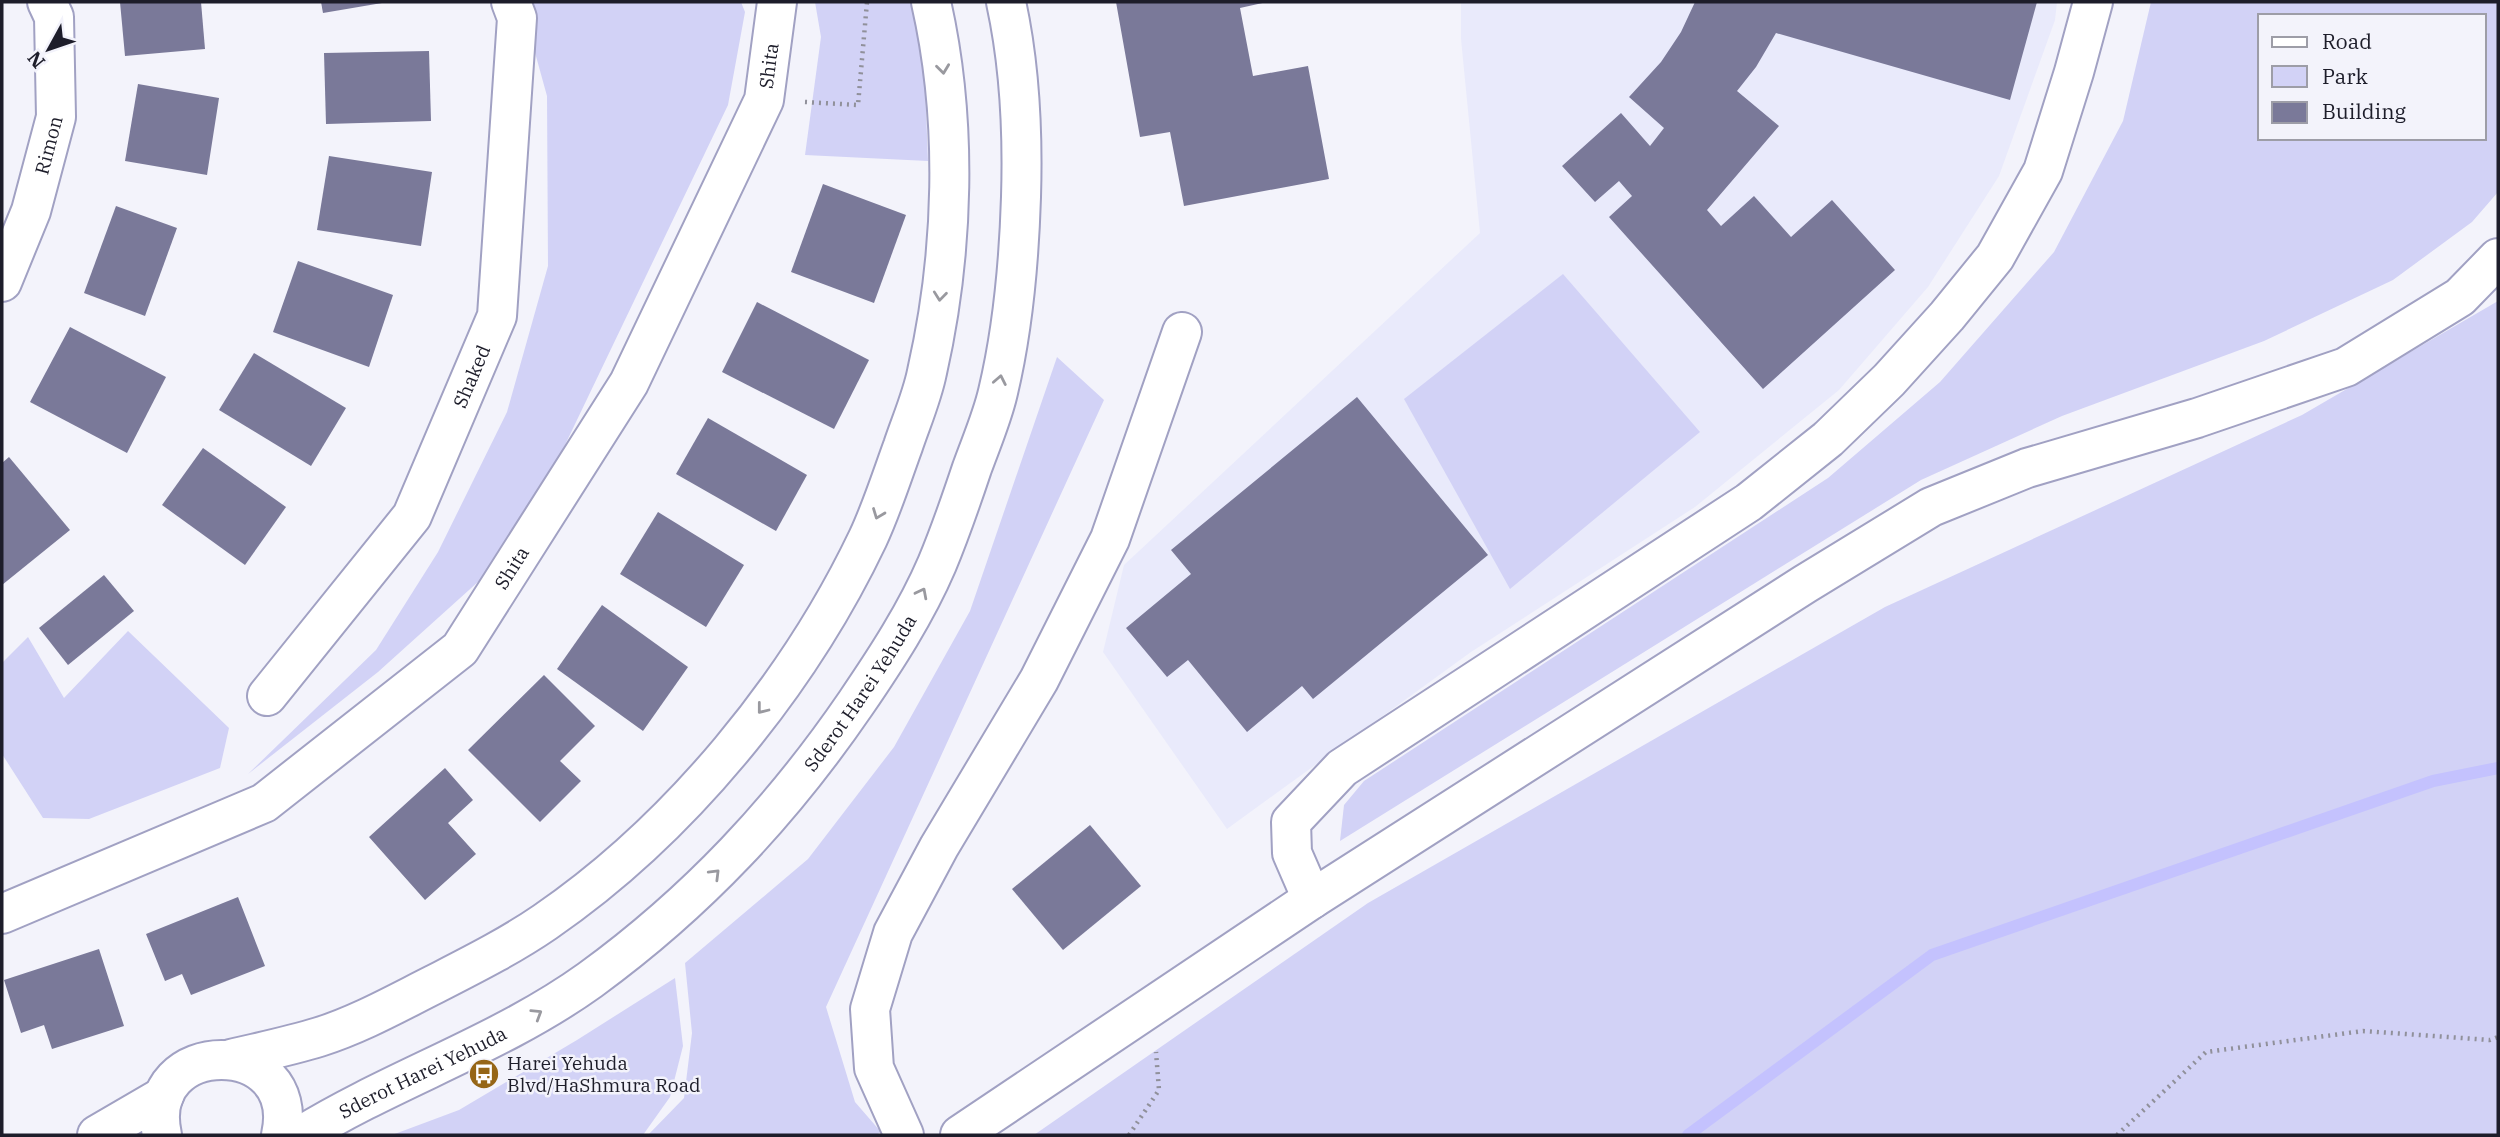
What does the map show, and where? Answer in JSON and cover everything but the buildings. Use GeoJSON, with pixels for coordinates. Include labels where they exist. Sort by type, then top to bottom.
{"type":"FeatureCollection","features":[{"type":"Feature","properties":{"kind":"street","name":"Rimon"},"geometry":{"type":"LineString","coordinates":[[2,282],[31,211],[56,117],[54,17],[47,2]]}},
{"type":"Feature","properties":{"kind":"street","name":"Shaked"},"geometry":{"type":"LineString","coordinates":[[267,696],[412,516],[497,316],[517,18],[510,2]]}},
{"type":"Feature","properties":{"kind":"street","name":"Shita"},"geometry":{"type":"LineString","coordinates":[[2,914],[264,803],[460,649],[629,383],[764,100],[777,2]]}},
{"type":"Feature","properties":{"kind":"street"},"geometry":{"type":"LineString","coordinates":[[162,1135],[160,1114],[164,1096],[175,1079],[191,1066],[210,1059],[231,1059],[321,1037],[361,1021],[491,956],[545,922],[633,852],[665,822],[719,764],[771,698],[810,642],[843,587],[869,535],[927,376],[946,248],[949,165],[946,94],[939,38],[931,2]]}},
{"type":"Feature","properties":{"kind":"street","name":"Sderot Harei Yehuda"},"geometry":{"type":"LineString","coordinates":[[302,1135],[527,1020],[587,982],[629,950],[691,898],[775,812],[830,741],[885,659],[936,566],[958,510],[997,395],[1010,332],[1019,241],[1022,165],[1019,89],[1006,2]]}},
{"type":"Feature","properties":{"kind":"street"},"geometry":{"type":"LineString","coordinates":[[1312,899],[1292,853],[1291,822],[1342,768],[1749,502],[1828,439],[1889,380],[1947,316],[1995,257],[2043,171],[2093,2]]}},
{"type":"Feature","properties":{"kind":"street"},"geometry":{"type":"LineString","coordinates":[[960,1135],[1312,899],[1805,584],[1931,507],[2027,468],[2197,418],[2346,366],[2460,297],[2498,258]]}},
{"type":"Feature","properties":{"kind":"street"},"geometry":{"type":"LineString","coordinates":[[904,1135],[874,1068],[870,1009],[893,933],[939,847],[1039,680],[1110,539],[1182,332]]}},
{"type":"Feature","properties":{"kind":"street"},"geometry":{"type":"LineString","coordinates":[[231,1059],[250,1065],[266,1077],[277,1093],[283,1113],[281,1135]]}},
{"type":"Feature","properties":{"kind":"street"},"geometry":{"type":"LineString","coordinates":[[97,1135],[164,1096]]}},
{"type":"Feature","properties":{"kind":"path"},"geometry":{"type":"LineString","coordinates":[[764,100],[858,105],[867,2]]}},
{"type":"Feature","properties":{"kind":"path"},"geometry":{"type":"LineString","coordinates":[[1129,1135],[1159,1090],[1153,1006]]}},
{"type":"Feature","properties":{"kind":"path"},"geometry":{"type":"LineString","coordinates":[[2117,1135],[2206,1052],[2363,1031],[2490,1040],[2498,1037]]}},
{"type":"Feature","properties":{"kind":"shaded area"},"geometry":{"type":"Polygon","coordinates":[[[1461,2],[2057,2],[2055,20],[1999,176],[1928,287],[1839,390],[1695,507],[1471,652],[1227,829],[1103,652],[1124,565],[1480,233],[1461,39],[1461,2]]]}},
{"type":"Feature","properties":{"kind":"green space"},"geometry":{"type":"Polygon","coordinates":[[[521,2],[741,2],[745,12],[728,105],[541,495],[479,581],[378,672],[248,774],[376,650],[438,552],[507,412],[548,266],[547,96],[521,2]]]}},
{"type":"Feature","properties":{"kind":"green space"},"geometry":{"type":"Polygon","coordinates":[[[815,2],[912,2],[924,59],[928,161],[805,155],[821,37],[815,2]]]}},
{"type":"Feature","properties":{"kind":"green space"},"geometry":{"type":"Polygon","coordinates":[[[2151,2],[2498,2],[2498,192],[2472,222],[2393,280],[2264,341],[2062,416],[1921,480],[1340,841],[1344,805],[1364,781],[1828,478],[1940,382],[2054,252],[2123,121],[2151,2]]]}},
{"type":"Feature","properties":{"kind":"green space"},"geometry":{"type":"Polygon","coordinates":[[[1563,274],[1700,432],[1510,589],[1404,399],[1563,274]]]}},
{"type":"Feature","properties":{"kind":"green space"},"geometry":{"type":"Polygon","coordinates":[[[2498,301],[2498,1135],[1034,1135],[1368,903],[1885,607],[2302,415],[2498,301]]]}},
{"type":"Feature","properties":{"kind":"green space"},"geometry":{"type":"Polygon","coordinates":[[[1057,357],[1104,400],[826,1007],[855,1102],[881,1132],[876,1135],[648,1135],[684,1098],[692,1033],[685,963],[808,859],[894,747],[970,611],[1057,357]]]}},
{"type":"Feature","properties":{"kind":"green space"},"geometry":{"type":"Polygon","coordinates":[[[128,631],[229,728],[220,768],[89,819],[43,818],[2,754],[2,663],[28,637],[64,698],[128,631]]]}},
{"type":"Feature","properties":{"kind":"green space"},"geometry":{"type":"Polygon","coordinates":[[[675,978],[683,1046],[670,1097],[643,1135],[392,1135],[459,1110],[675,978]]]}},
{"type":"Feature","properties":{"kind":"waterway"},"geometry":{"type":"LineString","coordinates":[[1688,1135],[1932,955],[2433,781],[2498,768]]}},
{"type":"Feature","properties":{"kind":"place","name":"Harei Yehuda Blvd/HaShmura Road"},"geometry":{"type":"Point","coordinates":[484,1074]}}]}
